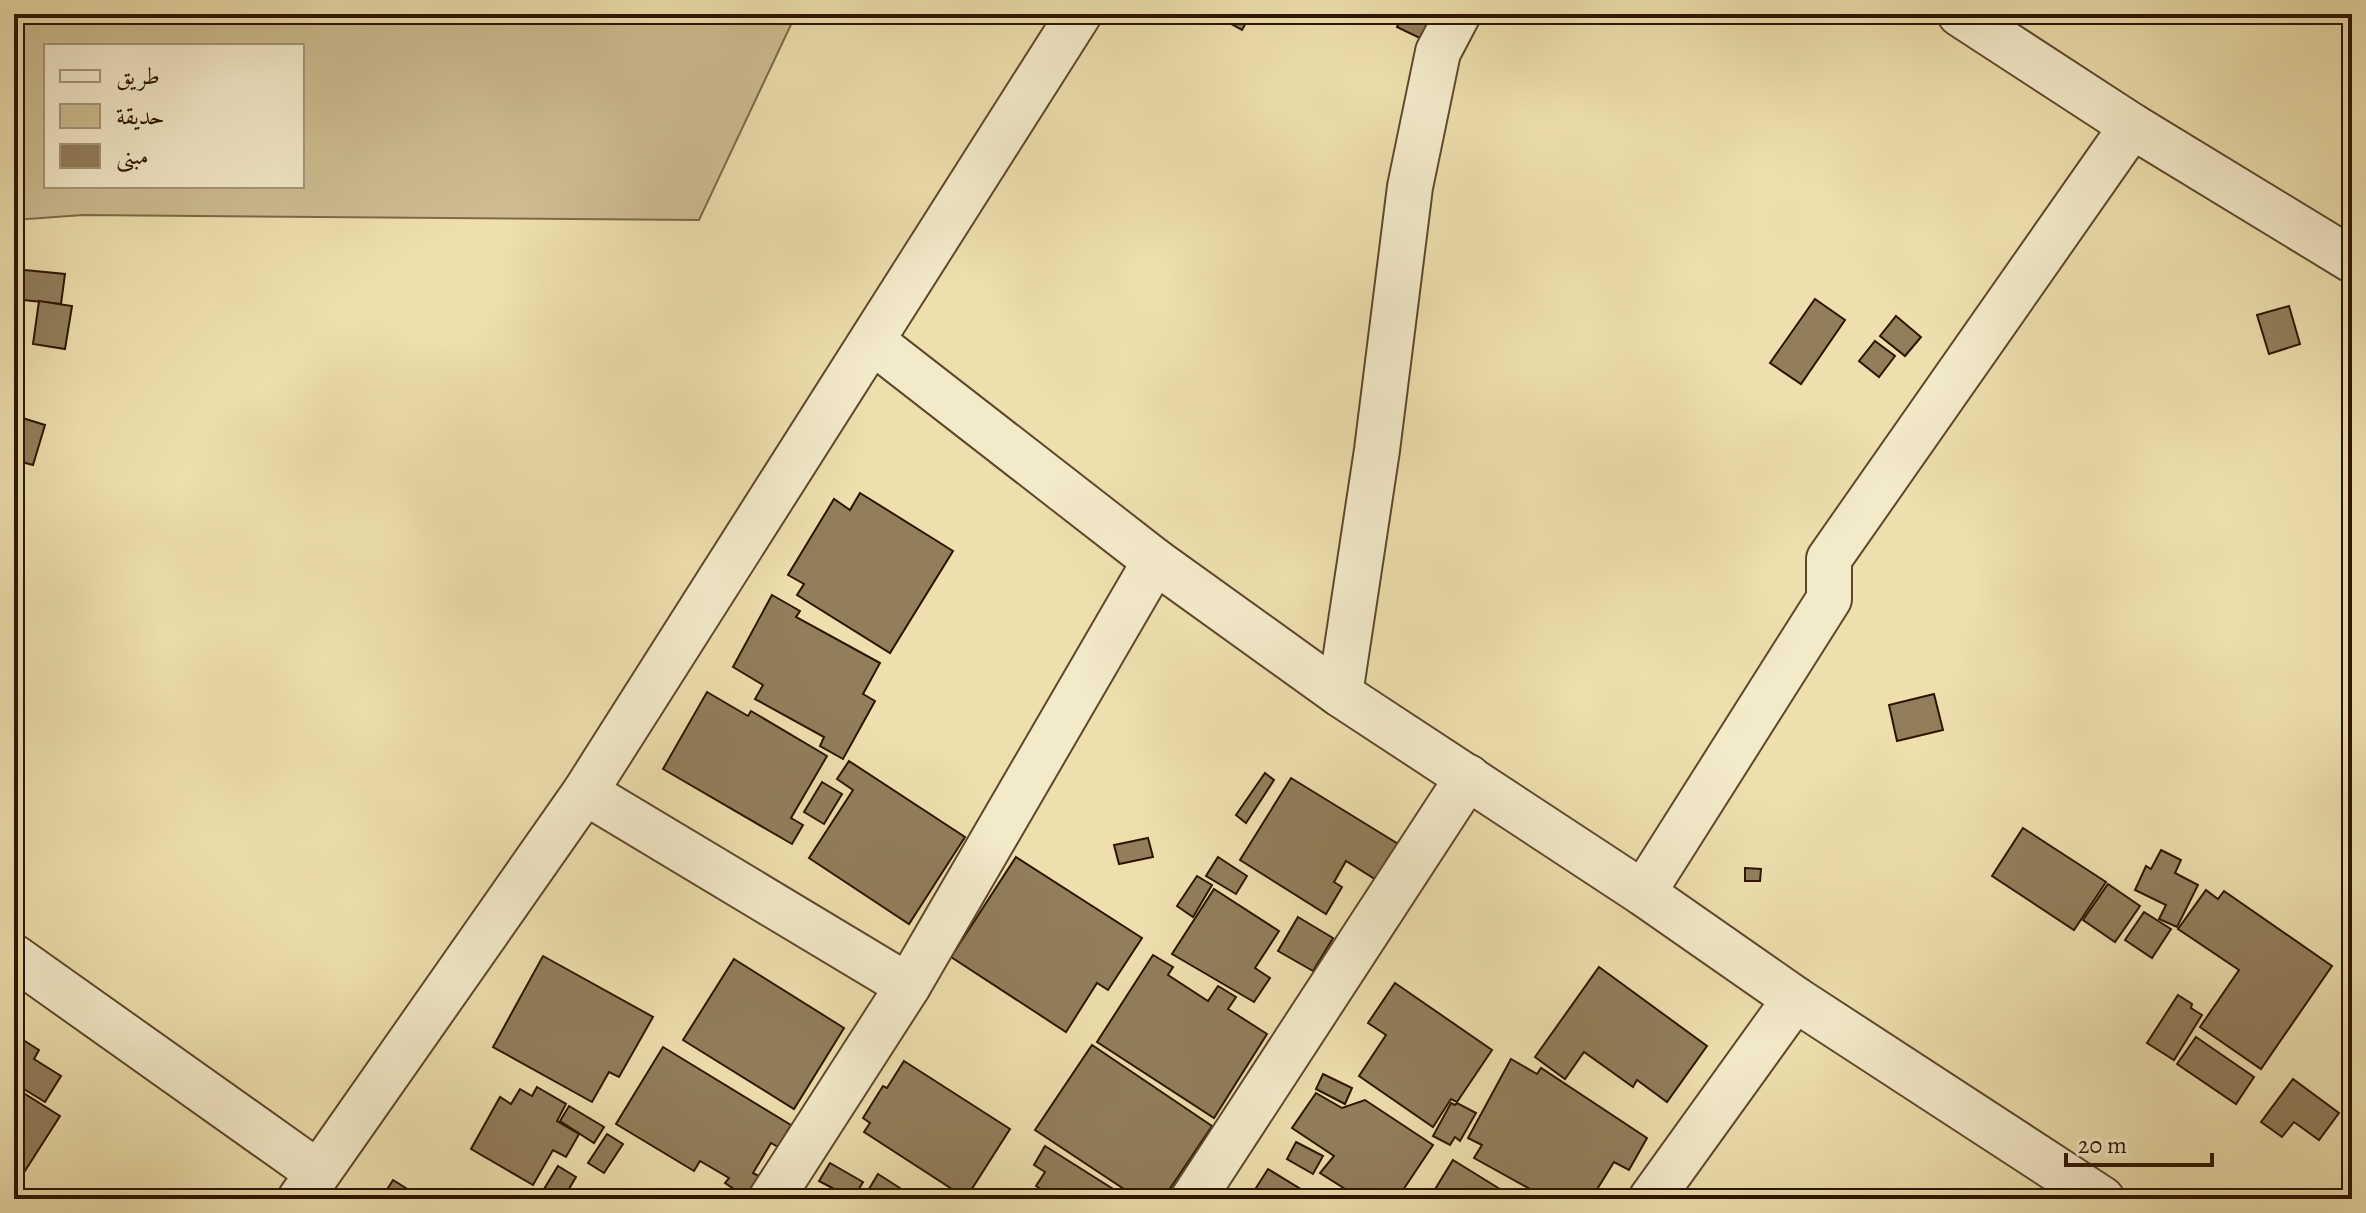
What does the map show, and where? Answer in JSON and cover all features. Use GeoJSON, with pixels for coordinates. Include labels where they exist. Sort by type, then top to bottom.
{"type":"FeatureCollection","features":[{"type":"Feature","properties":{"kind":"street"},"geometry":{"type":"LineString","coordinates":[[14,957],[308,1185],[585,792],[1079,14]]}},
{"type":"Feature","properties":{"kind":"street"},"geometry":{"type":"LineString","coordinates":[[1340,694],[1381,419],[1410,187],[1438,52],[1458,14]]}},
{"type":"Feature","properties":{"kind":"street"},"geometry":{"type":"LineString","coordinates":[[1960,14],[2132,126],[2352,260]]}},
{"type":"Feature","properties":{"kind":"street"},"geometry":{"type":"LineString","coordinates":[[1643,893],[1829,599],[1829,559],[2132,126]]}},
{"type":"Feature","properties":{"kind":"street"},"geometry":{"type":"LineString","coordinates":[[872,341],[1155,561],[1340,694],[1643,893],[1795,999],[2046,1185],[2102,1199]]}},
{"type":"Feature","properties":{"kind":"street"},"geometry":{"type":"LineString","coordinates":[[771,1199],[908,986],[1155,561]]}},
{"type":"Feature","properties":{"kind":"street"},"geometry":{"type":"LineString","coordinates":[[1193,1199],[1468,777]]}},
{"type":"Feature","properties":{"kind":"street"},"geometry":{"type":"LineString","coordinates":[[585,792],[908,986]]}},
{"type":"Feature","properties":{"kind":"street"},"geometry":{"type":"LineString","coordinates":[[1651,1199],[1795,999]]}},
{"type":"Feature","properties":{"kind":"green space"},"geometry":{"type":"Polygon","coordinates":[[[14,14],[796,14],[699,220],[83,215],[14,220],[14,14]]]}},
{"type":"Feature","properties":{"kind":"building"},"geometry":{"type":"Polygon","coordinates":[[[1213,14],[1251,14],[1242,30],[1213,14]]]}},
{"type":"Feature","properties":{"kind":"building"},"geometry":{"type":"Polygon","coordinates":[[[1403,14],[1444,14],[1430,43],[1397,27],[1403,14]]]}},
{"type":"Feature","properties":{"kind":"building"},"geometry":{"type":"Polygon","coordinates":[[[14,269],[65,274],[61,304],[14,299],[14,269]]]}},
{"type":"Feature","properties":{"kind":"building"},"geometry":{"type":"Polygon","coordinates":[[[1815,299],[1845,320],[1801,384],[1770,363],[1815,299]]]}},
{"type":"Feature","properties":{"kind":"building"},"geometry":{"type":"Polygon","coordinates":[[[39,301],[72,306],[65,349],[33,344],[39,301]]]}},
{"type":"Feature","properties":{"kind":"building"},"geometry":{"type":"Polygon","coordinates":[[[2289,306],[2300,344],[2269,354],[2257,315],[2289,306]]]}},
{"type":"Feature","properties":{"kind":"building"},"geometry":{"type":"Polygon","coordinates":[[[1896,316],[1921,337],[1905,356],[1880,336],[1896,316]]]}},
{"type":"Feature","properties":{"kind":"building"},"geometry":{"type":"Polygon","coordinates":[[[1875,341],[1895,356],[1879,377],[1859,361],[1875,341]]]}},
{"type":"Feature","properties":{"kind":"building"},"geometry":{"type":"Polygon","coordinates":[[[16,416],[45,425],[33,465],[14,460],[16,416]]]}},
{"type":"Feature","properties":{"kind":"building"},"geometry":{"type":"Polygon","coordinates":[[[860,493],[953,551],[890,653],[797,595],[804,584],[788,575],[834,499],[850,510],[860,493]]]}},
{"type":"Feature","properties":{"kind":"building"},"geometry":{"type":"Polygon","coordinates":[[[772,595],[800,611],[796,617],[880,663],[863,694],[875,701],[843,759],[820,746],[824,737],[755,699],[763,685],[733,667],[772,595]]]}},
{"type":"Feature","properties":{"kind":"building"},"geometry":{"type":"Polygon","coordinates":[[[707,692],[748,716],[751,711],[827,756],[791,818],[803,825],[792,844],[663,769],[707,692]]]}},
{"type":"Feature","properties":{"kind":"building"},"geometry":{"type":"Polygon","coordinates":[[[1934,694],[1943,730],[1897,741],[1889,705],[1934,694]]]}},
{"type":"Feature","properties":{"kind":"building"},"geometry":{"type":"Polygon","coordinates":[[[849,761],[965,837],[909,924],[809,858],[853,790],[837,779],[849,761]]]}},
{"type":"Feature","properties":{"kind":"building"},"geometry":{"type":"Polygon","coordinates":[[[1265,773],[1274,780],[1246,823],[1236,815],[1265,773]]]}},
{"type":"Feature","properties":{"kind":"building"},"geometry":{"type":"Polygon","coordinates":[[[1291,778],[1400,845],[1378,881],[1346,861],[1334,882],[1342,887],[1326,914],[1240,860],[1291,778]]]}},
{"type":"Feature","properties":{"kind":"building"},"geometry":{"type":"Polygon","coordinates":[[[822,782],[842,794],[824,824],[804,812],[822,782]]]}},
{"type":"Feature","properties":{"kind":"building"},"geometry":{"type":"Polygon","coordinates":[[[2023,828],[2106,882],[2074,930],[1992,876],[2023,828]]]}},
{"type":"Feature","properties":{"kind":"building"},"geometry":{"type":"Polygon","coordinates":[[[1148,838],[1153,857],[1119,864],[1114,845],[1148,838]]]}},
{"type":"Feature","properties":{"kind":"building"},"geometry":{"type":"Polygon","coordinates":[[[2161,850],[2181,860],[2175,873],[2198,885],[2177,927],[2159,919],[2166,905],[2135,890],[2146,866],[2151,869],[2161,850]]]}},
{"type":"Feature","properties":{"kind":"building"},"geometry":{"type":"Polygon","coordinates":[[[1016,857],[1142,938],[1108,990],[1097,983],[1066,1032],[951,957],[1016,857]]]}},
{"type":"Feature","properties":{"kind":"building"},"geometry":{"type":"Polygon","coordinates":[[[1218,857],[1247,876],[1236,894],[1206,876],[1218,857]]]}},
{"type":"Feature","properties":{"kind":"building"},"geometry":{"type":"Polygon","coordinates":[[[1745,868],[1761,869],[1760,881],[1745,881],[1745,868]]]}},
{"type":"Feature","properties":{"kind":"building"},"geometry":{"type":"Polygon","coordinates":[[[1197,876],[1212,885],[1193,917],[1177,906],[1197,876]]]}},
{"type":"Feature","properties":{"kind":"building"},"geometry":{"type":"Polygon","coordinates":[[[2108,884],[2140,906],[2115,942],[2083,920],[2108,884]]]}},
{"type":"Feature","properties":{"kind":"building"},"geometry":{"type":"Polygon","coordinates":[[[1214,889],[1279,931],[1255,968],[1270,978],[1254,1002],[1172,954],[1214,889]]]}},
{"type":"Feature","properties":{"kind":"building"},"geometry":{"type":"Polygon","coordinates":[[[2206,890],[2218,899],[2224,891],[2332,966],[2261,1069],[2200,1027],[2239,970],[2178,929],[2206,890]]]}},
{"type":"Feature","properties":{"kind":"building"},"geometry":{"type":"Polygon","coordinates":[[[2144,912],[2171,929],[2152,958],[2125,940],[2144,912]]]}},
{"type":"Feature","properties":{"kind":"building"},"geometry":{"type":"Polygon","coordinates":[[[1298,917],[1333,938],[1313,971],[1278,951],[1298,917]]]}},
{"type":"Feature","properties":{"kind":"building"},"geometry":{"type":"Polygon","coordinates":[[[1153,955],[1173,967],[1168,975],[1208,1001],[1218,986],[1236,997],[1228,1009],[1267,1034],[1214,1118],[1097,1042],[1153,955]]]}},
{"type":"Feature","properties":{"kind":"building"},"geometry":{"type":"Polygon","coordinates":[[[543,956],[653,1017],[619,1077],[609,1072],[592,1102],[493,1047],[543,956]]]}},
{"type":"Feature","properties":{"kind":"building"},"geometry":{"type":"Polygon","coordinates":[[[734,959],[844,1028],[794,1109],[683,1040],[734,959]]]}},
{"type":"Feature","properties":{"kind":"building"},"geometry":{"type":"Polygon","coordinates":[[[1599,967],[1707,1046],[1667,1102],[1637,1080],[1633,1087],[1584,1052],[1565,1079],[1535,1057],[1599,967]]]}},
{"type":"Feature","properties":{"kind":"building"},"geometry":{"type":"Polygon","coordinates":[[[1395,983],[1492,1050],[1457,1102],[1451,1099],[1433,1127],[1359,1076],[1386,1035],[1368,1023],[1395,983]]]}},
{"type":"Feature","properties":{"kind":"building"},"geometry":{"type":"Polygon","coordinates":[[[2178,995],[2202,1015],[2174,1060],[2147,1043],[2178,995]]]}},
{"type":"Feature","properties":{"kind":"building"},"geometry":{"type":"Polygon","coordinates":[[[14,1027],[23,1033],[20,1038],[39,1050],[34,1059],[61,1076],[45,1102],[14,1083],[14,1027]]]}},
{"type":"Feature","properties":{"kind":"building"},"geometry":{"type":"Polygon","coordinates":[[[2196,1037],[2254,1077],[2236,1104],[2177,1064],[2196,1037]]]}},
{"type":"Feature","properties":{"kind":"building"},"geometry":{"type":"Polygon","coordinates":[[[1092,1045],[1212,1126],[1163,1199],[1139,1199],[1035,1130],[1092,1045]]]}},
{"type":"Feature","properties":{"kind":"building"},"geometry":{"type":"Polygon","coordinates":[[[663,1047],[791,1125],[778,1147],[771,1143],[753,1173],[759,1176],[746,1197],[725,1183],[729,1178],[700,1161],[694,1171],[616,1124],[663,1047]]]}},
{"type":"Feature","properties":{"kind":"building"},"geometry":{"type":"Polygon","coordinates":[[[1511,1059],[1537,1074],[1541,1068],[1647,1138],[1629,1170],[1614,1162],[1591,1199],[1548,1199],[1474,1158],[1482,1145],[1468,1138],[1511,1059]]]}},
{"type":"Feature","properties":{"kind":"building"},"geometry":{"type":"Polygon","coordinates":[[[904,1061],[1010,1129],[966,1198],[864,1132],[870,1123],[863,1118],[883,1086],[887,1088],[904,1061]]]}},
{"type":"Feature","properties":{"kind":"building"},"geometry":{"type":"Polygon","coordinates":[[[1323,1074],[1352,1088],[1345,1104],[1316,1089],[1323,1074]]]}},
{"type":"Feature","properties":{"kind":"building"},"geometry":{"type":"Polygon","coordinates":[[[2293,1079],[2339,1113],[2319,1140],[2294,1122],[2282,1137],[2261,1122],[2293,1079]]]}},
{"type":"Feature","properties":{"kind":"building"},"geometry":{"type":"Polygon","coordinates":[[[14,1087],[60,1116],[14,1188],[14,1087]]]}},
{"type":"Feature","properties":{"kind":"building"},"geometry":{"type":"Polygon","coordinates":[[[537,1087],[566,1104],[557,1121],[579,1134],[566,1157],[553,1150],[533,1185],[471,1149],[500,1097],[511,1104],[520,1089],[532,1096],[537,1087]]]}},
{"type":"Feature","properties":{"kind":"building"},"geometry":{"type":"Polygon","coordinates":[[[1316,1093],[1342,1108],[1365,1100],[1433,1145],[1397,1199],[1361,1199],[1320,1173],[1334,1156],[1292,1128],[1316,1093]]]}},
{"type":"Feature","properties":{"kind":"building"},"geometry":{"type":"Polygon","coordinates":[[[1451,1103],[1476,1113],[1460,1141],[1455,1137],[1450,1145],[1433,1136],[1451,1103]]]}},
{"type":"Feature","properties":{"kind":"building"},"geometry":{"type":"Polygon","coordinates":[[[569,1106],[604,1127],[594,1143],[560,1121],[569,1106]]]}},
{"type":"Feature","properties":{"kind":"building"},"geometry":{"type":"Polygon","coordinates":[[[607,1134],[623,1144],[604,1173],[588,1163],[607,1134]]]}},
{"type":"Feature","properties":{"kind":"building"},"geometry":{"type":"Polygon","coordinates":[[[1296,1142],[1323,1156],[1313,1174],[1287,1159],[1296,1142]]]}},
{"type":"Feature","properties":{"kind":"building"},"geometry":{"type":"Polygon","coordinates":[[[1045,1146],[1129,1199],[1089,1199],[1080,1193],[1078,1199],[1056,1199],[1036,1186],[1045,1172],[1034,1165],[1045,1146]]]}},
{"type":"Feature","properties":{"kind":"building"},"geometry":{"type":"Polygon","coordinates":[[[1453,1160],[1516,1199],[1429,1199],[1453,1160]]]}},
{"type":"Feature","properties":{"kind":"building"},"geometry":{"type":"Polygon","coordinates":[[[830,1163],[863,1182],[853,1199],[819,1181],[830,1163]]]}},
{"type":"Feature","properties":{"kind":"building"},"geometry":{"type":"Polygon","coordinates":[[[558,1166],[576,1177],[563,1199],[538,1199],[558,1166]]]}},
{"type":"Feature","properties":{"kind":"building"},"geometry":{"type":"Polygon","coordinates":[[[1268,1169],[1317,1199],[1249,1199],[1268,1169]]]}},
{"type":"Feature","properties":{"kind":"building"},"geometry":{"type":"Polygon","coordinates":[[[878,1174],[917,1199],[863,1199],[878,1174]]]}},
{"type":"Feature","properties":{"kind":"building"},"geometry":{"type":"Polygon","coordinates":[[[393,1180],[422,1198],[381,1199],[393,1180]]]}}]}
